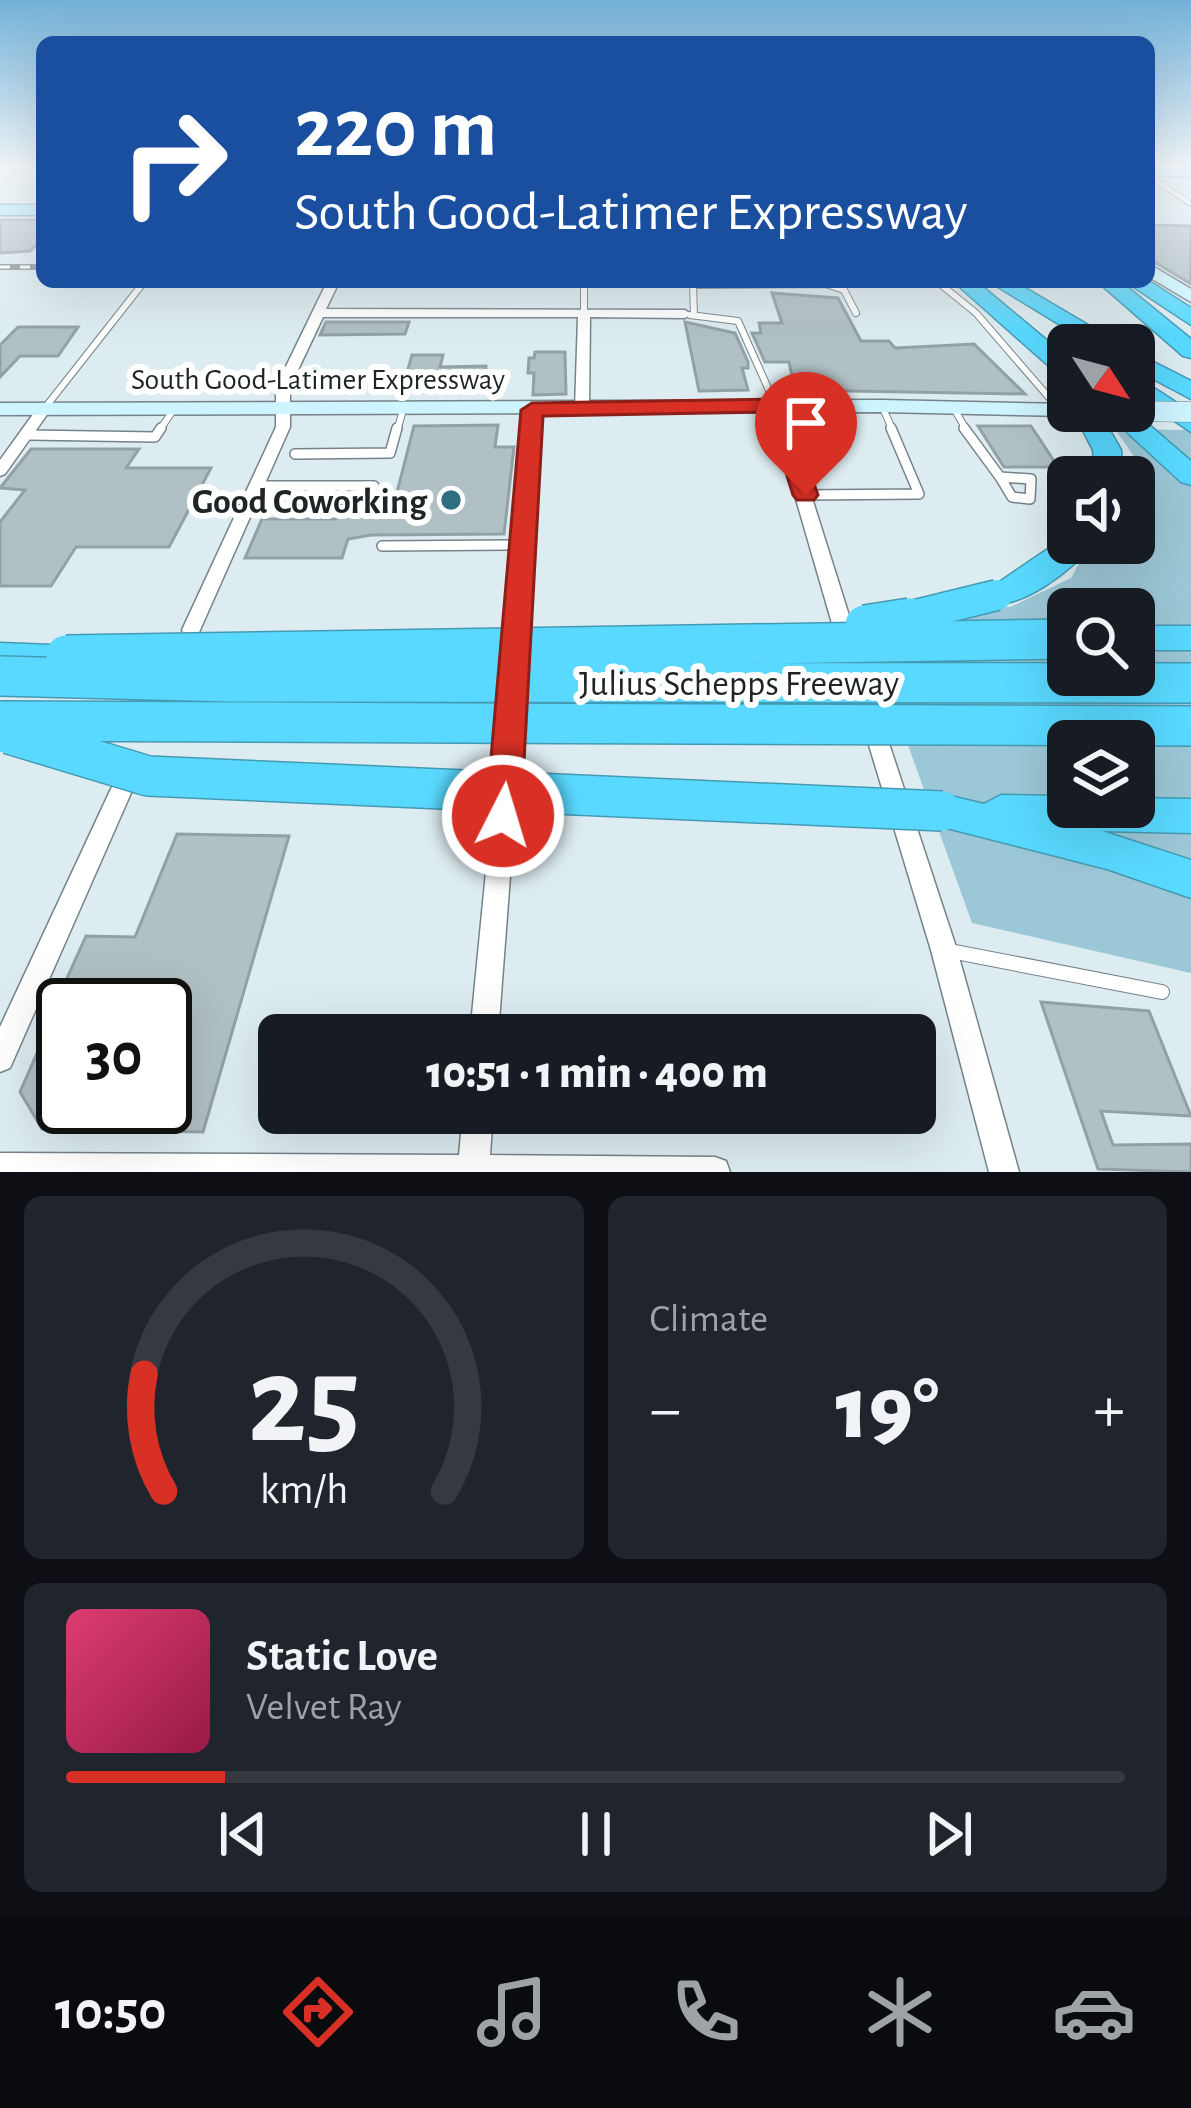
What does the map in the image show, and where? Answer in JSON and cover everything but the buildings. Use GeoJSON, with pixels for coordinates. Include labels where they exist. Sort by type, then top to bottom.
{"type":"FeatureCollection","features":[{"type":"Feature","properties":{"kind":"highway"},"geometry":{"type":"LineString","coordinates":[[971,288],[1047,354]]}},
{"type":"Feature","properties":{"kind":"highway"},"geometry":{"type":"LineString","coordinates":[[1008,288],[1055,324]]}},
{"type":"Feature","properties":{"kind":"highway"},"geometry":{"type":"LineString","coordinates":[[1010,288],[1072,324]]}},
{"type":"Feature","properties":{"kind":"highway"},"geometry":{"type":"LineString","coordinates":[[1115,288],[1191,351]]}},
{"type":"Feature","properties":{"kind":"highway"},"geometry":{"type":"LineString","coordinates":[[1145,288],[1191,318]]}},
{"type":"Feature","properties":{"kind":"highway"},"geometry":{"type":"LineString","coordinates":[[1148,317],[1152,334],[1191,374]]}},
{"type":"Feature","properties":{"kind":"highway"},"geometry":{"type":"LineString","coordinates":[[1026,337],[1047,369]]}},
{"type":"Feature","properties":{"kind":"highway"},"geometry":{"type":"LineString","coordinates":[[1155,371],[1191,391]]}},
{"type":"Feature","properties":{"kind":"highway"},"geometry":{"type":"LineString","coordinates":[[1155,397],[1191,424]]}},
{"type":"Feature","properties":{"kind":"highway"},"geometry":{"type":"LineString","coordinates":[[1141,432],[1191,476]]}},
{"type":"Feature","properties":{"kind":"highway"},"geometry":{"type":"LineString","coordinates":[[470,645],[874,624],[997,595],[1051,564]]}},
{"type":"Feature","properties":{"kind":"highway"},"geometry":{"type":"LineString","coordinates":[[1155,638],[1191,638]]}},
{"type":"Feature","properties":{"kind":"highway"},"geometry":{"type":"LineString","coordinates":[[0,655],[1047,639]]}},
{"type":"Feature","properties":{"kind":"highway","name":"Julius Schepps Freeway"},"geometry":{"type":"LineString","coordinates":[[0,676],[155,682],[1191,682]]}},
{"type":"Feature","properties":{"kind":"highway","name":"Julius Schepps Freeway"},"geometry":{"type":"LineString","coordinates":[[0,721],[1191,725]]}},
{"type":"Feature","properties":{"kind":"highway"},"geometry":{"type":"LineString","coordinates":[[0,731],[148,776],[942,811],[1099,832],[1191,816]]}},
{"type":"Feature","properties":{"kind":"highway"},"geometry":{"type":"LineString","coordinates":[[1099,832],[1191,879]]}},
{"type":"Feature","properties":{"kind":"main road"},"geometry":{"type":"LineString","coordinates":[[1155,273],[1191,297]]}},
{"type":"Feature","properties":{"kind":"main road","name":"South Good-Latimer Expressway"},"geometry":{"type":"LineString","coordinates":[[0,409],[1047,405]]}},
{"type":"Feature","properties":{"kind":"main road"},"geometry":{"type":"LineString","coordinates":[[1155,411],[1191,412]]}},
{"type":"Feature","properties":{"kind":"street"},"geometry":{"type":"LineString","coordinates":[[191,630],[256,486],[284,455],[283,386],[330,288]]}},
{"type":"Feature","properties":{"kind":"street"},"geometry":{"type":"LineString","coordinates":[[318,313],[689,315]]}},
{"type":"Feature","properties":{"kind":"street"},"geometry":{"type":"LineString","coordinates":[[582,409],[584,314]]}},
{"type":"Feature","properties":{"kind":"street"},"geometry":{"type":"LineString","coordinates":[[776,406],[944,950],[1004,1172]]}},
{"type":"Feature","properties":{"kind":"street"},"geometry":{"type":"LineString","coordinates":[[0,471],[44,409]]}},
{"type":"Feature","properties":{"kind":"street"},"geometry":{"type":"LineString","coordinates":[[486,1014],[532,410]]}},
{"type":"Feature","properties":{"kind":"street"},"geometry":{"type":"LineString","coordinates":[[0,1058],[120,793]]}},
{"type":"Feature","properties":{"kind":"street"},"geometry":{"type":"LineString","coordinates":[[473,1171],[476,1134]]}},
{"type":"Feature","properties":{"kind":"street"},"geometry":{"type":"LineString","coordinates":[[0,1168],[715,1172]]}},
{"type":"Feature","properties":{"kind":"lane"},"geometry":{"type":"LineString","coordinates":[[44,409],[139,288]]}},
{"type":"Feature","properties":{"kind":"lane"},"geometry":{"type":"LineString","coordinates":[[584,288],[584,314]]}},
{"type":"Feature","properties":{"kind":"lane"},"geometry":{"type":"LineString","coordinates":[[692,288],[689,315],[738,321],[776,406]]}},
{"type":"Feature","properties":{"kind":"lane"},"geometry":{"type":"LineString","coordinates":[[838,288],[844,290],[856,313]]}},
{"type":"Feature","properties":{"kind":"lane"},"geometry":{"type":"LineString","coordinates":[[944,288],[1047,382]]}},
{"type":"Feature","properties":{"kind":"lane"},"geometry":{"type":"LineString","coordinates":[[806,495],[919,494],[882,406]]}},
{"type":"Feature","properties":{"kind":"lane"},"geometry":{"type":"LineString","coordinates":[[953,407],[959,424],[978,442],[999,477]]}},
{"type":"Feature","properties":{"kind":"lane"},"geometry":{"type":"LineString","coordinates":[[29,435],[155,436],[174,409]]}},
{"type":"Feature","properties":{"kind":"lane"},"geometry":{"type":"LineString","coordinates":[[284,455],[390,453],[403,410]]}},
{"type":"Feature","properties":{"kind":"lane"},"geometry":{"type":"LineString","coordinates":[[256,486],[374,486]]}},
{"type":"Feature","properties":{"kind":"lane"},"geometry":{"type":"LineString","coordinates":[[382,546],[523,545]]}},
{"type":"Feature","properties":{"kind":"lane"},"geometry":{"type":"LineString","coordinates":[[944,950],[1162,992]]}},
{"type":"Feature","properties":{"kind":"shaded area"},"geometry":{"type":"Polygon","coordinates":[[[1191,430],[1191,973],[972,923],[858,606],[1010,607],[1047,589],[1047,696],[1155,696],[1155,588],[1050,588],[1071,578],[1079,564],[1155,564],[1155,456],[1134,456],[1117,432],[1191,430]]]}},
{"type":"Feature","properties":{"kind":"railway"},"geometry":{"type":"LineString","coordinates":[[0,267],[36,267]]}},
{"type":"Feature","properties":{"kind":"place","name":"Good Coworking"},"geometry":{"type":"Point","coordinates":[451,500]}},
{"type":"Feature","properties":{"kind":"route"},"geometry":{"type":"LineString","coordinates":[[503,816],[532,410],[776,406],[806,495]]}}]}
